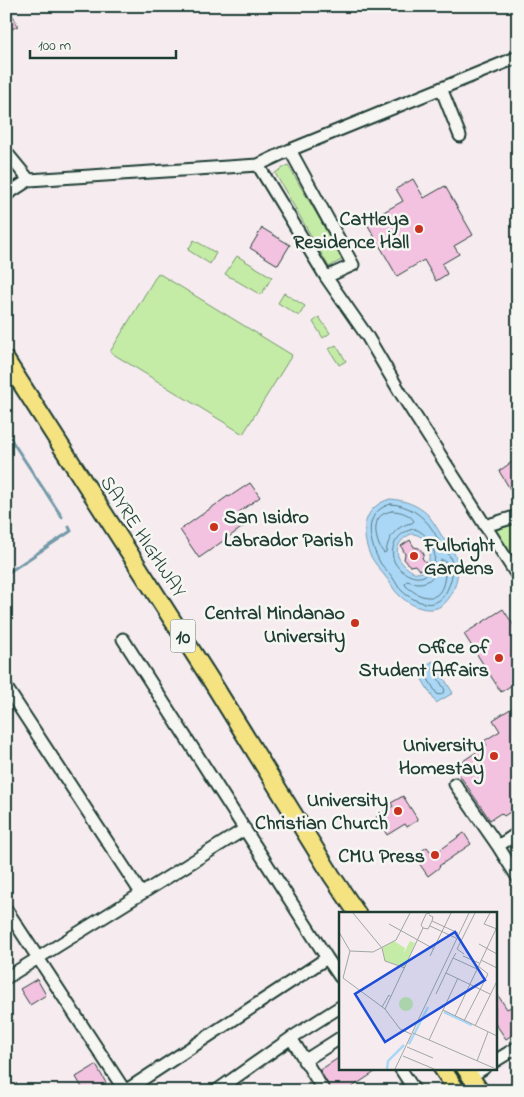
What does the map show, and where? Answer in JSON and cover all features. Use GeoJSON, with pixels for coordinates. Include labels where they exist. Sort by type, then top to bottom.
{"type":"FeatureCollection","features":[{"type":"Feature","properties":{"kind":"highway","name":"SAYRE HIGHWAY"},"geometry":{"type":"LineString","coordinates":[[6,360],[356,912]]}},
{"type":"Feature","properties":{"kind":"highway"},"geometry":{"type":"LineString","coordinates":[[446,1071],[457,1091]]}},
{"type":"Feature","properties":{"kind":"highway"},"geometry":{"type":"LineString","coordinates":[[473,1071],[480,1091]]}},
{"type":"Feature","properties":{"kind":"street"},"geometry":{"type":"LineString","coordinates":[[6,196],[30,180],[258,165],[290,150],[518,57]]}},
{"type":"Feature","properties":{"kind":"street"},"geometry":{"type":"LineString","coordinates":[[440,88],[460,136]]}},
{"type":"Feature","properties":{"kind":"street"},"geometry":{"type":"LineString","coordinates":[[290,150],[353,265],[326,277]]}},
{"type":"Feature","properties":{"kind":"street"},"geometry":{"type":"LineString","coordinates":[[6,152],[30,180]]}},
{"type":"Feature","properties":{"kind":"street"},"geometry":{"type":"LineString","coordinates":[[258,165],[326,277],[367,336],[400,392],[518,578]]}},
{"type":"Feature","properties":{"kind":"street"},"geometry":{"type":"LineString","coordinates":[[485,526],[518,516]]}},
{"type":"Feature","properties":{"kind":"street"},"geometry":{"type":"LineString","coordinates":[[123,639],[339,976]]}},
{"type":"Feature","properties":{"kind":"street"},"geometry":{"type":"LineString","coordinates":[[6,687],[142,893]]}},
{"type":"Feature","properties":{"kind":"street"},"geometry":{"type":"LineString","coordinates":[[455,784],[518,878]]}},
{"type":"Feature","properties":{"kind":"street"},"geometry":{"type":"LineString","coordinates":[[6,978],[245,830]]}},
{"type":"Feature","properties":{"kind":"street"},"geometry":{"type":"LineString","coordinates":[[498,846],[518,833]]}},
{"type":"Feature","properties":{"kind":"street"},"geometry":{"type":"LineString","coordinates":[[6,909],[125,1091],[327,958]]}},
{"type":"Feature","properties":{"kind":"street"},"geometry":{"type":"LineString","coordinates":[[216,1091],[290,1038],[339,1008]]}},
{"type":"Feature","properties":{"kind":"street"},"geometry":{"type":"LineString","coordinates":[[290,1038],[324,1091]]}},
{"type":"Feature","properties":{"kind":"street"},"geometry":{"type":"LineString","coordinates":[[304,1060],[339,1039]]}},
{"type":"Feature","properties":{"kind":"street"},"geometry":{"type":"LineString","coordinates":[[496,1060],[518,1047]]}},
{"type":"Feature","properties":{"kind":"street"},"geometry":{"type":"LineString","coordinates":[[401,1070],[415,1091]]}},
{"type":"Feature","properties":{"kind":"green space"},"geometry":{"type":"Polygon","coordinates":[[[288,165],[343,259],[329,267],[275,173],[288,165]]]}},
{"type":"Feature","properties":{"kind":"green space"},"geometry":{"type":"Polygon","coordinates":[[[194,240],[216,253],[210,264],[188,250],[194,240]]]}},
{"type":"Feature","properties":{"kind":"green space"},"geometry":{"type":"Polygon","coordinates":[[[237,256],[272,277],[261,295],[225,274],[237,256]]]}},
{"type":"Feature","properties":{"kind":"green space"},"geometry":{"type":"Polygon","coordinates":[[[158,273],[292,355],[243,434],[110,352],[158,273]]]}},
{"type":"Feature","properties":{"kind":"green space"},"geometry":{"type":"Polygon","coordinates":[[[284,293],[305,306],[299,316],[278,303],[284,293]]]}},
{"type":"Feature","properties":{"kind":"green space"},"geometry":{"type":"Polygon","coordinates":[[[319,317],[330,333],[323,338],[313,322],[319,317]]]}},
{"type":"Feature","properties":{"kind":"green space"},"geometry":{"type":"Polygon","coordinates":[[[336,345],[346,361],[339,365],[329,349],[336,345]]]}},
{"type":"Feature","properties":{"kind":"green space"},"geometry":{"type":"Polygon","coordinates":[[[518,517],[518,568],[490,528],[518,517]]]}},
{"type":"Feature","properties":{"kind":"water"},"geometry":{"type":"Polygon","coordinates":[[[390,499],[406,502],[420,508],[430,518],[456,557],[458,570],[456,584],[450,597],[441,606],[425,609],[403,599],[374,562],[367,546],[365,529],[369,514],[381,503],[390,499]],[[411,534],[406,537],[399,544],[397,552],[400,561],[414,572],[421,572],[426,568],[429,560],[426,542],[420,536],[411,534]]]}},
{"type":"Feature","properties":{"kind":"water"},"geometry":{"type":"Polygon","coordinates":[[[433,661],[453,693],[436,703],[417,671],[433,661]]]}},
{"type":"Feature","properties":{"kind":"building"},"geometry":{"type":"Polygon","coordinates":[[[12,14],[18,26],[6,32],[6,17],[12,14]]]}},
{"type":"Feature","properties":{"kind":"building","name":"Cattleya Residence Hall"},"geometry":{"type":"Polygon","coordinates":[[[413,179],[424,198],[445,186],[473,235],[454,246],[459,254],[442,264],[447,274],[436,281],[424,260],[397,276],[366,222],[403,201],[396,189],[413,179]]]}},
{"type":"Feature","properties":{"kind":"building"},"geometry":{"type":"Polygon","coordinates":[[[262,228],[290,245],[278,265],[250,248],[262,228]]]}},
{"type":"Feature","properties":{"kind":"building"},"geometry":{"type":"Polygon","coordinates":[[[512,462],[518,471],[518,484],[510,489],[499,471],[512,462]]]}},
{"type":"Feature","properties":{"kind":"building","name":"San Isidro Labrador Parish"},"geometry":{"type":"Polygon","coordinates":[[[250,483],[260,497],[239,512],[247,524],[199,558],[180,530],[250,483]]]}},
{"type":"Feature","properties":{"kind":"building","name":"Fulbright Gardens"},"geometry":{"type":"Polygon","coordinates":[[[410,540],[414,547],[419,548],[424,554],[422,558],[427,564],[424,569],[419,570],[415,565],[410,566],[404,559],[405,554],[401,546],[410,540]]]}},
{"type":"Feature","properties":{"kind":"building","name":"Office of Student Affairs"},"geometry":{"type":"Polygon","coordinates":[[[503,609],[518,632],[518,681],[501,692],[464,634],[503,609]]]}},
{"type":"Feature","properties":{"kind":"building","name":"University Homestay"},"geometry":{"type":"Polygon","coordinates":[[[515,706],[518,710],[518,807],[504,816],[501,813],[490,820],[454,767],[487,745],[484,741],[500,731],[493,720],[515,706]]]}},
{"type":"Feature","properties":{"kind":"building","name":"University Christian Church"},"geometry":{"type":"Polygon","coordinates":[[[403,796],[418,820],[407,827],[405,824],[387,835],[376,817],[393,806],[391,803],[403,796]]]}},
{"type":"Feature","properties":{"kind":"building","name":"CMU Press"},"geometry":{"type":"Polygon","coordinates":[[[464,833],[471,844],[428,876],[414,856],[427,847],[433,855],[464,833]]]}},
{"type":"Feature","properties":{"kind":"building"},"geometry":{"type":"Polygon","coordinates":[[[37,979],[46,995],[30,1005],[20,989],[37,979]]]}},
{"type":"Feature","properties":{"kind":"building"},"geometry":{"type":"Polygon","coordinates":[[[496,992],[507,1009],[511,1007],[516,1016],[514,1019],[518,1024],[518,1031],[506,1039],[496,1024],[496,992]]]}},
{"type":"Feature","properties":{"kind":"building"},"geometry":{"type":"Polygon","coordinates":[[[339,1058],[339,1070],[378,1070],[346,1091],[331,1091],[320,1070],[339,1058]]]}},
{"type":"Feature","properties":{"kind":"building"},"geometry":{"type":"Polygon","coordinates":[[[96,1065],[106,1083],[92,1091],[84,1091],[76,1077],[96,1065]]]}},
{"type":"Feature","properties":{"kind":"waterway"},"geometry":{"type":"LineString","coordinates":[[6,432],[62,517]]}},
{"type":"Feature","properties":{"kind":"waterway"},"geometry":{"type":"LineString","coordinates":[[6,574],[71,531],[69,527]]}},
{"type":"Feature","properties":{"kind":"place","name":"Cattleya Residence Hall"},"geometry":{"type":"Point","coordinates":[419,229]}},
{"type":"Feature","properties":{"kind":"place","name":"San Isidro Labrador Parish"},"geometry":{"type":"Point","coordinates":[214,527]}},
{"type":"Feature","properties":{"kind":"place","name":"Fulbright Gardens"},"geometry":{"type":"Point","coordinates":[414,556]}},
{"type":"Feature","properties":{"kind":"place","name":"Central Mindanao University"},"geometry":{"type":"Point","coordinates":[355,623]}},
{"type":"Feature","properties":{"kind":"place","name":"Office of Student Affairs"},"geometry":{"type":"Point","coordinates":[499,658]}},
{"type":"Feature","properties":{"kind":"place","name":"University Homestay"},"geometry":{"type":"Point","coordinates":[494,756]}},
{"type":"Feature","properties":{"kind":"place","name":"University Christian Church"},"geometry":{"type":"Point","coordinates":[398,811]}},
{"type":"Feature","properties":{"kind":"place","name":"CMU Press"},"geometry":{"type":"Point","coordinates":[435,855]}}]}
